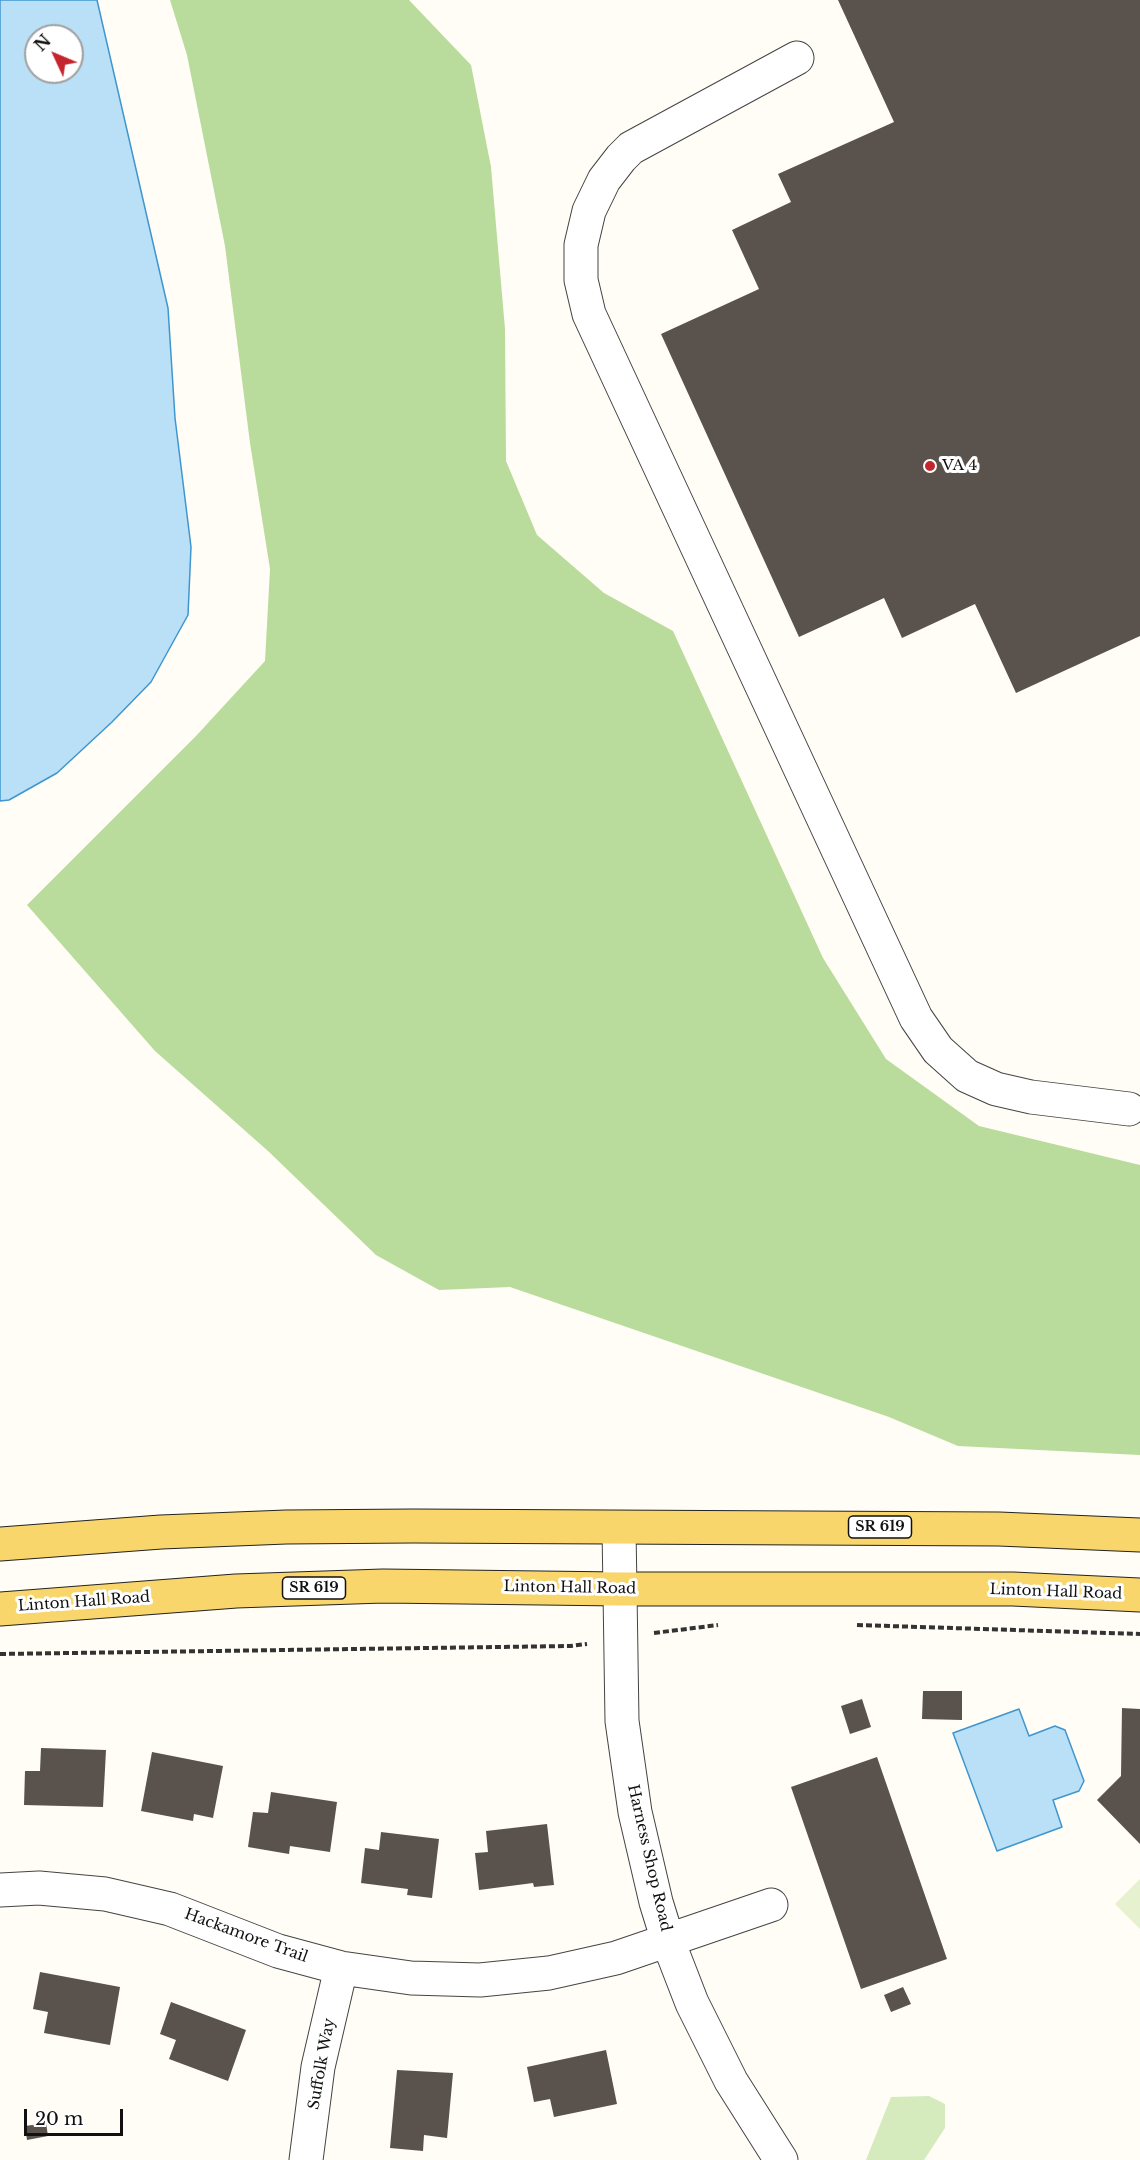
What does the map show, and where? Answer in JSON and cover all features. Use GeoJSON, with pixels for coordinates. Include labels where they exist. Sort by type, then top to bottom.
{"type":"FeatureCollection","features":[{"type":"Feature","properties":{"kind":"main road","name":"SR 619"},"geometry":{"type":"LineString","coordinates":[[0,1544],[161,1532],[286,1527],[999,1529],[1140,1535]]}},
{"type":"Feature","properties":{"kind":"main road","name":"Linton Hall Road"},"geometry":{"type":"LineString","coordinates":[[0,1609],[236,1591],[371,1586],[620,1589],[1013,1589],[1140,1595]]}},
{"type":"Feature","properties":{"kind":"street"},"geometry":{"type":"LineString","coordinates":[[797,58],[631,148],[621,158],[604,180],[589,211],[581,245],[581,280],[589,314],[916,1018],[938,1050],[967,1076],[996,1089],[1031,1097],[1136,1110]]}},
{"type":"Feature","properties":{"kind":"street","name":"Harness Shop Road"},"geometry":{"type":"LineString","coordinates":[[619,1528],[622,1721],[635,1812],[656,1902],[692,2003],[731,2080],[781,2160]]}},
{"type":"Feature","properties":{"kind":"street","name":"Hackamore Trail"},"geometry":{"type":"LineString","coordinates":[[0,1890],[39,1888],[105,1894],[170,1909],[278,1951],[341,1968],[411,1978],[480,1980],[549,1973],[616,1958],[771,1905]]}},
{"type":"Feature","properties":{"kind":"street","name":"Suffolk Way"},"geometry":{"type":"LineString","coordinates":[[306,2160],[318,2067],[341,1968]]}},
{"type":"Feature","properties":{"kind":"path"},"geometry":{"type":"LineString","coordinates":[[682,1628],[726,1624]]}},
{"type":"Feature","properties":{"kind":"path"},"geometry":{"type":"LineString","coordinates":[[855,1625],[1140,1634]]}},
{"type":"Feature","properties":{"kind":"path"},"geometry":{"type":"LineString","coordinates":[[0,1654],[570,1647]]}},
{"type":"Feature","properties":{"kind":"green space"},"geometry":{"type":"Polygon","coordinates":[[[170,0],[409,0],[471,65],[491,167],[505,329],[506,461],[537,535],[604,593],[673,631],[823,958],[886,1059],[979,1126],[1140,1165],[1140,1455],[958,1446],[889,1417],[510,1287],[439,1290],[376,1255],[268,1151],[155,1051],[27,905],[196,736],[265,661],[270,569],[250,443],[225,246],[187,55],[170,0]]]}},
{"type":"Feature","properties":{"kind":"green space"},"geometry":{"type":"Polygon","coordinates":[[[1140,1879],[1140,1929],[1115,1904],[1140,1879]]]}},
{"type":"Feature","properties":{"kind":"green space"},"geometry":{"type":"Polygon","coordinates":[[[929,2096],[945,2104],[945,2128],[924,2160],[866,2160],[891,2097],[929,2096]]]}},
{"type":"Feature","properties":{"kind":"water"},"geometry":{"type":"Polygon","coordinates":[[[0,0],[97,0],[168,308],[175,418],[191,547],[188,615],[151,682],[57,773],[9,800],[0,801],[0,0]]]}},
{"type":"Feature","properties":{"kind":"water"},"geometry":{"type":"Polygon","coordinates":[[[1019,1709],[1029,1736],[1055,1726],[1065,1730],[1084,1781],[1079,1791],[1053,1800],[1062,1827],[997,1851],[953,1733],[1019,1709]]]}},
{"type":"Feature","properties":{"kind":"building","name":"VA 4"},"geometry":{"type":"Polygon","coordinates":[[[838,0],[1140,0],[1140,636],[1016,693],[975,604],[902,638],[884,598],[799,637],[661,334],[759,289],[732,230],[791,202],[778,174],[894,122],[838,0]]]}},
{"type":"Feature","properties":{"kind":"building"},"geometry":{"type":"Polygon","coordinates":[[[923,1691],[962,1691],[962,1720],[922,1719],[923,1691]]]}},
{"type":"Feature","properties":{"kind":"building"},"geometry":{"type":"Polygon","coordinates":[[[862,1699],[871,1727],[850,1734],[841,1706],[862,1699]]]}},
{"type":"Feature","properties":{"kind":"building"},"geometry":{"type":"Polygon","coordinates":[[[1122,1708],[1140,1709],[1140,1844],[1097,1800],[1121,1776],[1122,1708]]]}},
{"type":"Feature","properties":{"kind":"building"},"geometry":{"type":"Polygon","coordinates":[[[41,1748],[106,1750],[103,1807],[24,1805],[25,1771],[40,1771],[41,1748]]]}},
{"type":"Feature","properties":{"kind":"building"},"geometry":{"type":"Polygon","coordinates":[[[152,1752],[223,1766],[213,1818],[194,1814],[193,1821],[141,1811],[152,1752]]]}},
{"type":"Feature","properties":{"kind":"building"},"geometry":{"type":"Polygon","coordinates":[[[877,1757],[947,1959],[861,1989],[791,1787],[877,1757]]]}},
{"type":"Feature","properties":{"kind":"building"},"geometry":{"type":"Polygon","coordinates":[[[271,1792],[337,1802],[330,1852],[290,1846],[289,1854],[248,1847],[253,1812],[268,1813],[271,1792]]]}},
{"type":"Feature","properties":{"kind":"building"},"geometry":{"type":"Polygon","coordinates":[[[547,1824],[554,1885],[534,1887],[533,1883],[479,1890],[475,1853],[488,1852],[486,1831],[547,1824]]]}},
{"type":"Feature","properties":{"kind":"building"},"geometry":{"type":"Polygon","coordinates":[[[381,1832],[439,1839],[432,1898],[407,1895],[408,1889],[361,1883],[365,1848],[379,1850],[381,1832]]]}},
{"type":"Feature","properties":{"kind":"building"},"geometry":{"type":"Polygon","coordinates":[[[40,1972],[120,1987],[110,2045],[44,2033],[48,2012],[33,2009],[40,1972]]]}},
{"type":"Feature","properties":{"kind":"building"},"geometry":{"type":"Polygon","coordinates":[[[903,1987],[911,2004],[891,2012],[884,1995],[903,1987]]]}},
{"type":"Feature","properties":{"kind":"building"},"geometry":{"type":"Polygon","coordinates":[[[171,2002],[246,2030],[228,2081],[169,2059],[176,2040],[160,2034],[171,2002]]]}},
{"type":"Feature","properties":{"kind":"building"},"geometry":{"type":"Polygon","coordinates":[[[606,2050],[617,2104],[554,2117],[550,2099],[534,2102],[527,2067],[606,2050]]]}},
{"type":"Feature","properties":{"kind":"building"},"geometry":{"type":"Polygon","coordinates":[[[397,2070],[453,2073],[447,2138],[424,2135],[423,2151],[390,2148],[397,2070]]]}},
{"type":"Feature","properties":{"kind":"building"},"geometry":{"type":"Polygon","coordinates":[[[46,2123],[48,2136],[27,2140],[25,2126],[46,2123]]]}},
{"type":"Feature","properties":{"kind":"place","name":"VA 4"},"geometry":{"type":"Point","coordinates":[930,466]}}]}
